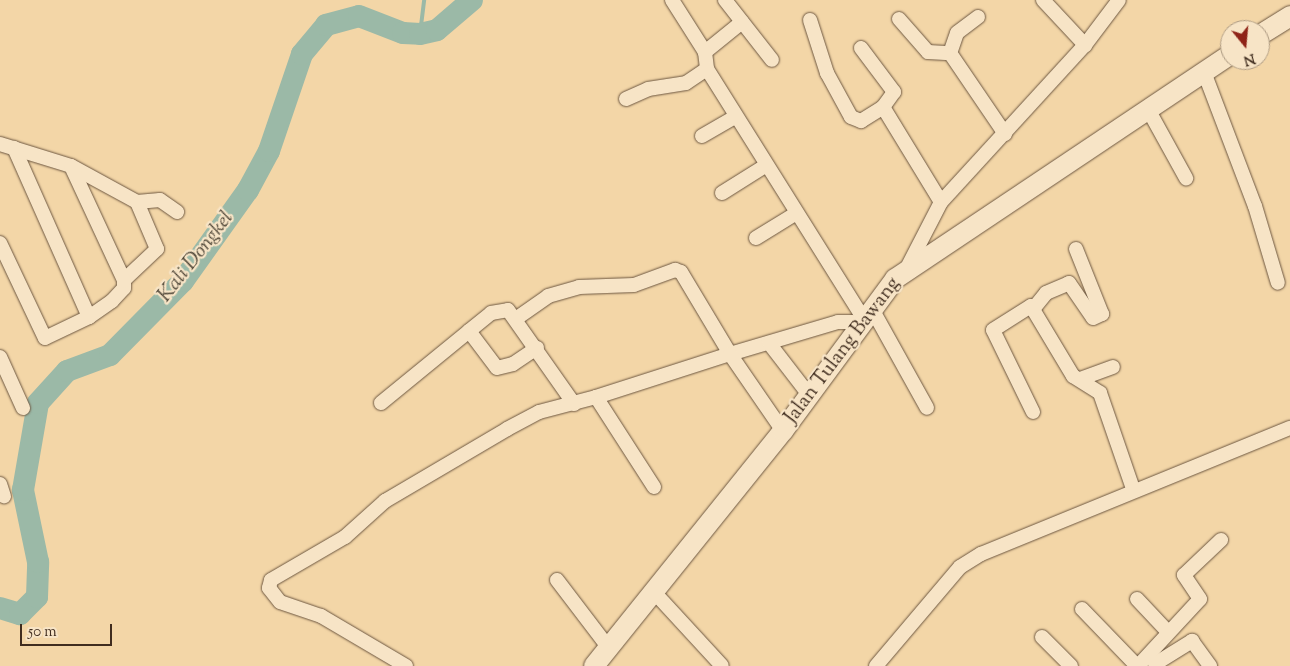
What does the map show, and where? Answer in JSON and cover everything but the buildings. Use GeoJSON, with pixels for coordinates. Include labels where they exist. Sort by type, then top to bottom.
{"type":"FeatureCollection","features":[{"type":"Feature","properties":{"kind":"street"},"geometry":{"type":"LineString","coordinates":[[672,0],[705,52],[707,69],[765,166],[865,319],[927,408]]}},
{"type":"Feature","properties":{"kind":"street"},"geometry":{"type":"LineString","coordinates":[[725,0],[772,60]]}},
{"type":"Feature","properties":{"kind":"street"},"geometry":{"type":"LineString","coordinates":[[1043,0],[1085,45]]}},
{"type":"Feature","properties":{"kind":"street"},"geometry":{"type":"LineString","coordinates":[[908,266],[941,202],[1085,45],[1119,0]]}},
{"type":"Feature","properties":{"kind":"street"},"geometry":{"type":"LineString","coordinates":[[1270,29],[1290,16]]}},
{"type":"Feature","properties":{"kind":"street"},"geometry":{"type":"LineString","coordinates":[[950,54],[957,33],[978,17]]}},
{"type":"Feature","properties":{"kind":"street"},"geometry":{"type":"LineString","coordinates":[[898,18],[928,52],[950,54]]}},
{"type":"Feature","properties":{"kind":"street"},"geometry":{"type":"LineString","coordinates":[[810,20],[827,73],[851,117],[861,121],[883,107],[894,92],[862,48]]}},
{"type":"Feature","properties":{"kind":"street"},"geometry":{"type":"LineString","coordinates":[[705,52],[742,22]]}},
{"type":"Feature","properties":{"kind":"street"},"geometry":{"type":"LineString","coordinates":[[950,54],[1005,134]]}},
{"type":"Feature","properties":{"kind":"street","name":"Jalan Tulang Bawang"},"geometry":{"type":"LineString","coordinates":[[594,666],[783,430],[865,319],[908,266],[1149,111],[1220,62]]}},
{"type":"Feature","properties":{"kind":"street"},"geometry":{"type":"LineString","coordinates":[[626,100],[648,90],[686,83],[707,69]]}},
{"type":"Feature","properties":{"kind":"street"},"geometry":{"type":"LineString","coordinates":[[1204,72],[1255,206],[1278,283]]}},
{"type":"Feature","properties":{"kind":"street"},"geometry":{"type":"LineString","coordinates":[[883,107],[941,202]]}},
{"type":"Feature","properties":{"kind":"street"},"geometry":{"type":"LineString","coordinates":[[1149,111],[1186,178]]}},
{"type":"Feature","properties":{"kind":"street"},"geometry":{"type":"LineString","coordinates":[[702,136],[736,118]]}},
{"type":"Feature","properties":{"kind":"street"},"geometry":{"type":"LineString","coordinates":[[0,144],[71,166],[137,202],[160,200],[177,212]]}},
{"type":"Feature","properties":{"kind":"street"},"geometry":{"type":"LineString","coordinates":[[14,148],[89,317]]}},
{"type":"Feature","properties":{"kind":"street"},"geometry":{"type":"LineString","coordinates":[[0,242],[45,338],[89,317],[112,301],[124,288],[124,280],[71,166]]}},
{"type":"Feature","properties":{"kind":"street"},"geometry":{"type":"LineString","coordinates":[[722,193],[765,166]]}},
{"type":"Feature","properties":{"kind":"street"},"geometry":{"type":"LineString","coordinates":[[124,280],[157,249],[137,202]]}},
{"type":"Feature","properties":{"kind":"street"},"geometry":{"type":"LineString","coordinates":[[756,238],[795,214]]}},
{"type":"Feature","properties":{"kind":"street"},"geometry":{"type":"LineString","coordinates":[[1069,283],[1093,318],[1101,315],[1076,249]]}},
{"type":"Feature","properties":{"kind":"street"},"geometry":{"type":"LineString","coordinates":[[517,318],[548,296],[579,287],[634,285],[675,270],[681,272],[730,354],[783,430]]}},
{"type":"Feature","properties":{"kind":"street"},"geometry":{"type":"LineString","coordinates":[[1034,308],[1046,293],[1084,274]]}},
{"type":"Feature","properties":{"kind":"street"},"geometry":{"type":"LineString","coordinates":[[1033,412],[993,330],[1022,308],[1034,308]]}},
{"type":"Feature","properties":{"kind":"street"},"geometry":{"type":"LineString","coordinates":[[1034,308],[1074,376],[1100,393],[1133,489]]}},
{"type":"Feature","properties":{"kind":"street"},"geometry":{"type":"LineString","coordinates":[[381,403],[469,331],[502,309],[517,318],[574,404]]}},
{"type":"Feature","properties":{"kind":"street"},"geometry":{"type":"LineString","coordinates":[[406,666],[321,616],[280,602],[269,588],[271,580],[346,537],[385,501],[506,429],[539,412],[574,404],[730,354],[847,321],[865,319]]}},
{"type":"Feature","properties":{"kind":"street"},"geometry":{"type":"LineString","coordinates":[[469,331],[497,368],[513,364],[537,348]]}},
{"type":"Feature","properties":{"kind":"street"},"geometry":{"type":"LineString","coordinates":[[769,343],[809,395]]}},
{"type":"Feature","properties":{"kind":"street"},"geometry":{"type":"LineString","coordinates":[[0,357],[23,408]]}},
{"type":"Feature","properties":{"kind":"street"},"geometry":{"type":"LineString","coordinates":[[1080,379],[1113,367]]}},
{"type":"Feature","properties":{"kind":"street"},"geometry":{"type":"LineString","coordinates":[[596,397],[654,487]]}},
{"type":"Feature","properties":{"kind":"street"},"geometry":{"type":"LineString","coordinates":[[876,666],[960,567],[1133,489],[1290,428]]}},
{"type":"Feature","properties":{"kind":"street"},"geometry":{"type":"LineString","coordinates":[[1082,609],[1138,666],[1200,600],[1184,575],[1221,540]]}},
{"type":"Feature","properties":{"kind":"street"},"geometry":{"type":"LineString","coordinates":[[557,580],[608,647]]}},
{"type":"Feature","properties":{"kind":"street"},"geometry":{"type":"LineString","coordinates":[[654,592],[722,666]]}},
{"type":"Feature","properties":{"kind":"street"},"geometry":{"type":"LineString","coordinates":[[1137,599],[1168,632]]}},
{"type":"Feature","properties":{"kind":"street"},"geometry":{"type":"LineString","coordinates":[[1042,637],[1071,666]]}},
{"type":"Feature","properties":{"kind":"street"},"geometry":{"type":"LineString","coordinates":[[1156,664],[1192,641],[1210,666]]}},
{"type":"Feature","properties":{"kind":"waterway"},"geometry":{"type":"LineString","coordinates":[[420,34],[424,0]]}},
{"type":"Feature","properties":{"kind":"waterway","name":"Kali Dongkel"},"geometry":{"type":"LineString","coordinates":[[0,608],[20,614],[37,597],[38,562],[23,490],[38,403],[67,371],[110,355],[183,281],[248,190],[269,151],[302,54],[326,25],[359,16],[403,33],[420,34],[437,30],[472,0]]}}]}
